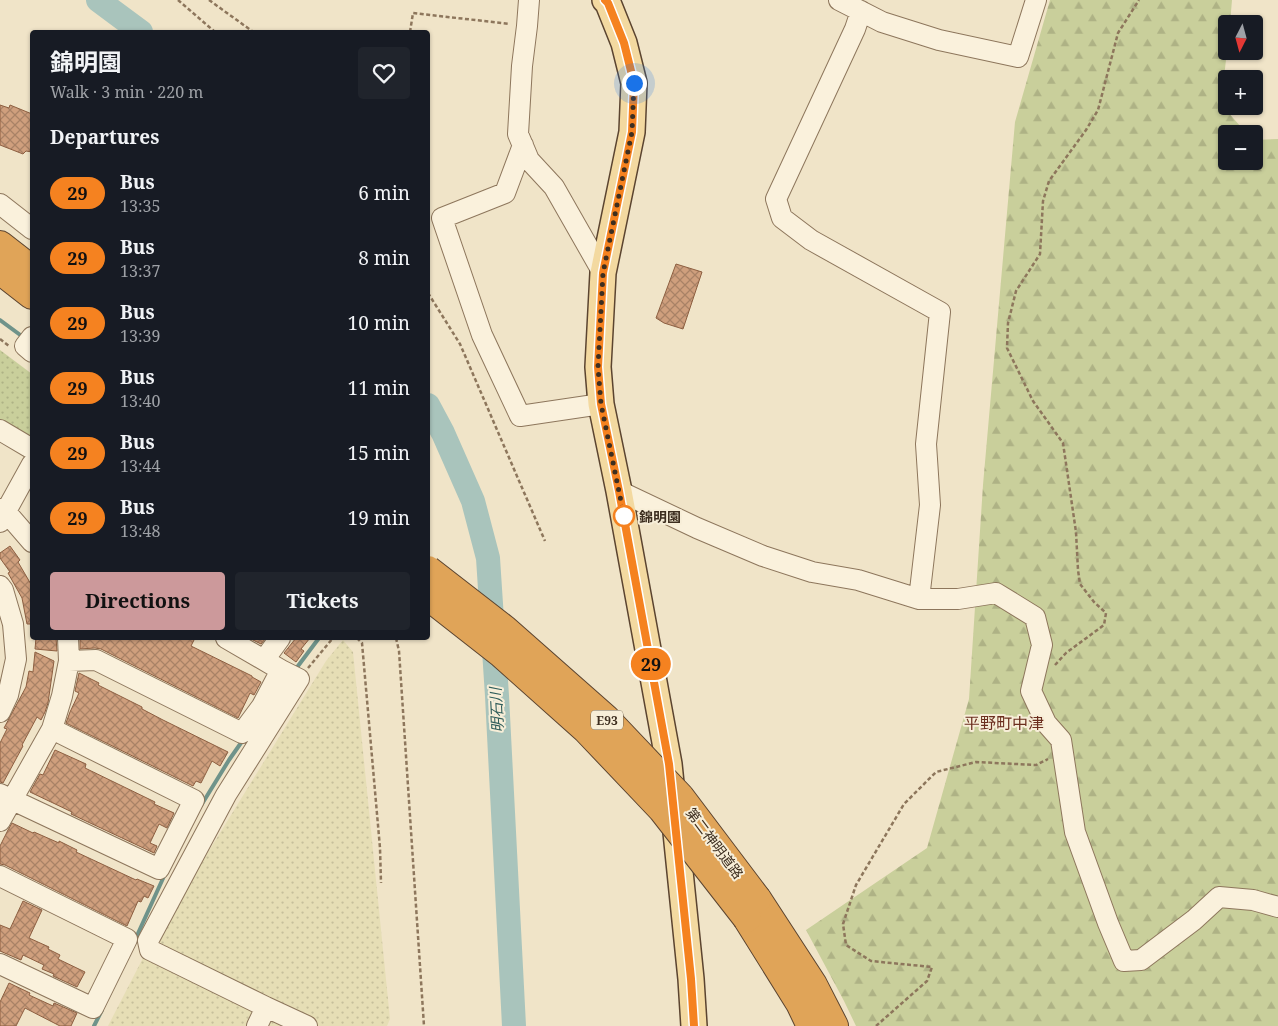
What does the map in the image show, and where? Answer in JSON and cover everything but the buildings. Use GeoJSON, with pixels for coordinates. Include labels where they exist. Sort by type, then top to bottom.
{"type":"FeatureCollection","features":[{"type":"Feature","properties":{"kind":"highway"},"geometry":{"type":"LineString","coordinates":[[0,246],[30,268]]}},
{"type":"Feature","properties":{"kind":"highway"},"geometry":{"type":"LineString","coordinates":[[0,270],[30,293]]}},
{"type":"Feature","properties":{"kind":"highway","name":"第二神明道路"},"geometry":{"type":"LineString","coordinates":[[430,572],[504,629],[606,719],[680,797],[752,908],[812,1026]]}},
{"type":"Feature","properties":{"kind":"highway","name":"第二神明道路"},"geometry":{"type":"LineString","coordinates":[[430,598],[502,654],[586,729],[662,809],[752,908],[813,985],[834,1026]]}},
{"type":"Feature","properties":{"kind":"main road"},"geometry":{"type":"LineString","coordinates":[[608,1],[624,43],[634,83],[632,132],[603,273],[598,367],[601,404],[619,491],[669,764],[694,1026]]}},
{"type":"Feature","properties":{"kind":"street"},"geometry":{"type":"LineString","coordinates":[[529,0],[522,66],[518,134],[529,160],[554,187],[603,273]]}},
{"type":"Feature","properties":{"kind":"street"},"geometry":{"type":"LineString","coordinates":[[839,0],[882,22],[939,40],[1018,56],[1036,0]]}},
{"type":"Feature","properties":{"kind":"street"},"geometry":{"type":"LineString","coordinates":[[861,11],[776,199],[782,218],[811,240],[940,312],[926,444],[930,505],[920,599]]}},
{"type":"Feature","properties":{"kind":"street"},"geometry":{"type":"LineString","coordinates":[[523,146],[505,193],[442,218],[482,335],[520,416],[601,404]]}},
{"type":"Feature","properties":{"kind":"street"},"geometry":{"type":"LineString","coordinates":[[0,204],[30,227]]}},
{"type":"Feature","properties":{"kind":"street"},"geometry":{"type":"LineString","coordinates":[[30,340],[25,346],[30,350]]}},
{"type":"Feature","properties":{"kind":"street"},"geometry":{"type":"LineString","coordinates":[[0,430],[30,460]]}},
{"type":"Feature","properties":{"kind":"street"},"geometry":{"type":"LineString","coordinates":[[30,465],[2,514],[30,540]]}},
{"type":"Feature","properties":{"kind":"street"},"geometry":{"type":"LineString","coordinates":[[619,491],[697,528],[763,556],[812,572],[858,580],[920,599],[958,598],[996,593],[1035,617],[1042,645],[1031,691],[1046,723],[1062,740],[1074,832],[1124,961],[1141,960],[1194,920],[1219,897],[1253,900],[1278,907]]}},
{"type":"Feature","properties":{"kind":"street"},"geometry":{"type":"LineString","coordinates":[[0,586],[3,590],[13,624],[16,659],[8,695],[0,712]]}},
{"type":"Feature","properties":{"kind":"street"},"geometry":{"type":"LineString","coordinates":[[0,821],[6,797],[52,729],[62,696],[69,661],[68,640]]}},
{"type":"Feature","properties":{"kind":"street"},"geometry":{"type":"LineString","coordinates":[[229,640],[299,679],[226,795],[148,941],[150,950],[307,1026]]}},
{"type":"Feature","properties":{"kind":"street"},"geometry":{"type":"LineString","coordinates":[[69,661],[96,660],[242,733],[262,706],[279,640]]}},
{"type":"Feature","properties":{"kind":"street"},"geometry":{"type":"LineString","coordinates":[[6,797],[159,869],[194,800],[52,729]]}},
{"type":"Feature","properties":{"kind":"street"},"geometry":{"type":"LineString","coordinates":[[0,876],[127,939],[93,1008],[0,964]]}},
{"type":"Feature","properties":{"kind":"street"},"geometry":{"type":"LineString","coordinates":[[257,1026],[266,1007]]}},
{"type":"Feature","properties":{"kind":"path"},"geometry":{"type":"LineString","coordinates":[[178,0],[213,30]]}},
{"type":"Feature","properties":{"kind":"path"},"geometry":{"type":"LineString","coordinates":[[209,0],[251,30]]}},
{"type":"Feature","properties":{"kind":"path"},"geometry":{"type":"LineString","coordinates":[[1054,666],[1066,652],[1104,625],[1106,613],[1094,602],[1080,584],[1076,532],[1063,443],[1033,401],[1008,348],[1008,323],[1016,291],[1040,254],[1043,201],[1049,181],[1098,110],[1118,33],[1139,0]]}},
{"type":"Feature","properties":{"kind":"path"},"geometry":{"type":"LineString","coordinates":[[410,30],[413,13],[527,26]]}},
{"type":"Feature","properties":{"kind":"path"},"geometry":{"type":"LineString","coordinates":[[430,296],[460,344],[545,541]]}},
{"type":"Feature","properties":{"kind":"path"},"geometry":{"type":"LineString","coordinates":[[299,679],[331,640]]}},
{"type":"Feature","properties":{"kind":"path"},"geometry":{"type":"LineString","coordinates":[[359,640],[362,643],[380,838],[380,883]]}},
{"type":"Feature","properties":{"kind":"path"},"geometry":{"type":"LineString","coordinates":[[396,640],[399,651],[424,1026]]}},
{"type":"Feature","properties":{"kind":"path"},"geometry":{"type":"LineString","coordinates":[[876,1026],[927,981],[932,967],[871,961],[846,946],[843,924],[856,885],[904,804],[936,772],[976,762],[1036,765],[1049,759]]}},
{"type":"Feature","properties":{"kind":"shaded area"},"geometry":{"type":"Polygon","coordinates":[[[343,640],[353,652],[390,1019],[387,1026],[108,1026],[143,958],[326,661],[343,640]]]}},
{"type":"Feature","properties":{"kind":"green space"},"geometry":{"type":"Polygon","coordinates":[[[1050,0],[1232,0],[1231,15],[1218,15],[1218,60],[1226,60],[1225,70],[1218,70],[1218,115],[1231,115],[1239,125],[1218,125],[1218,170],[1263,170],[1263,140],[1278,139],[1278,1026],[856,1026],[806,930],[927,848],[969,699],[983,485],[1015,122],[1050,0]]]}},
{"type":"Feature","properties":{"kind":"green space"},"geometry":{"type":"Polygon","coordinates":[[[0,350],[30,372],[30,442],[0,425],[0,350]]]}},
{"type":"Feature","properties":{"kind":"waterway","name":"明石川"},"geometry":{"type":"LineString","coordinates":[[98,0],[138,30]]}},
{"type":"Feature","properties":{"kind":"waterway"},"geometry":{"type":"LineString","coordinates":[[0,320],[23,337]]}},
{"type":"Feature","properties":{"kind":"waterway","name":"明石川"},"geometry":{"type":"LineString","coordinates":[[430,409],[443,433],[473,501],[488,558],[514,1026]]}},
{"type":"Feature","properties":{"kind":"waterway"},"geometry":{"type":"LineString","coordinates":[[295,670],[318,640]]}},
{"type":"Feature","properties":{"kind":"waterway"},"geometry":{"type":"LineString","coordinates":[[202,804],[243,740]]}},
{"type":"Feature","properties":{"kind":"waterway"},"geometry":{"type":"LineString","coordinates":[[135,940],[165,874]]}},
{"type":"Feature","properties":{"kind":"waterway"},"geometry":{"type":"LineString","coordinates":[[94,1026],[102,1010]]}},
{"type":"Feature","properties":{"kind":"bus line","name":"29"},"geometry":{"type":"LineString","coordinates":[[605,0],[608,3],[624,43],[634,83],[632,132],[603,273],[598,367],[601,404],[619,491],[669,764],[694,1026]]}},
{"type":"Feature","properties":{"kind":"place","name":"錦明園"},"geometry":{"type":"Point","coordinates":[624,516]}},
{"type":"Feature","properties":{"kind":"district","name":"平野町中津"},"geometry":{"type":"Point","coordinates":[1004,723]}},
{"type":"Feature","properties":{"kind":"route"},"geometry":{"type":"LineString","coordinates":[[624,516],[601,404],[598,367],[603,273],[632,132],[634,83]]}}]}
